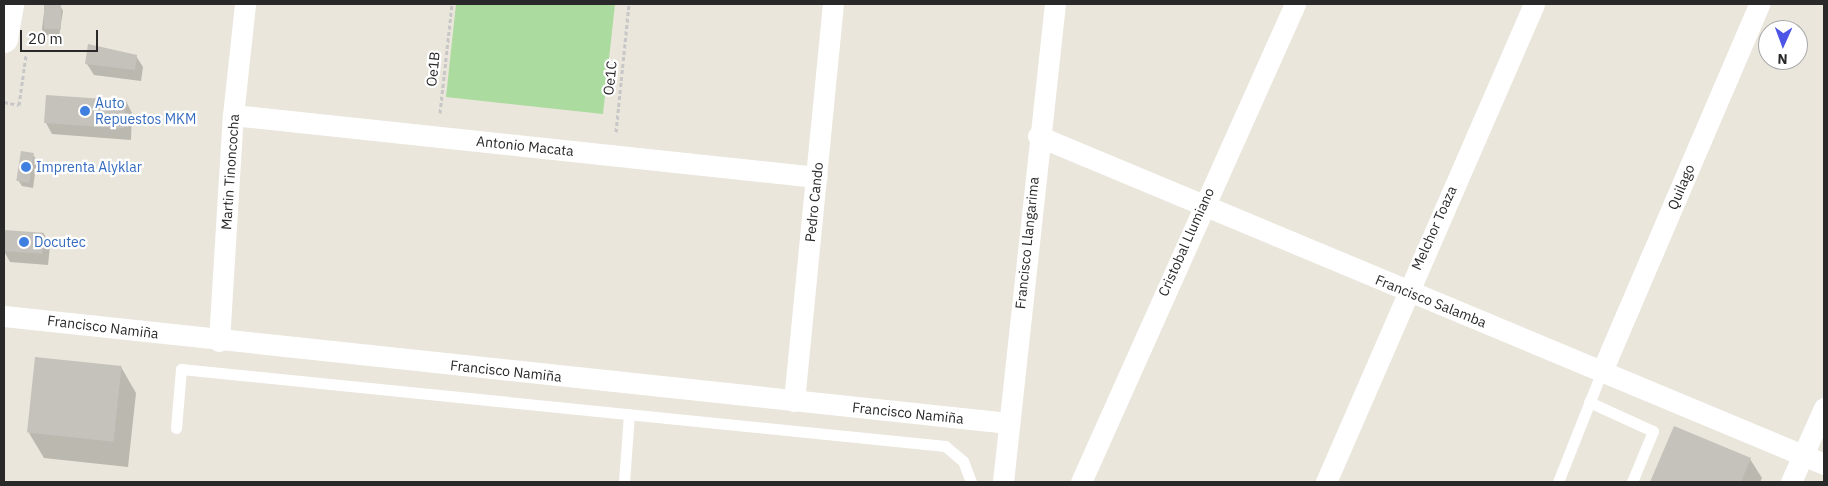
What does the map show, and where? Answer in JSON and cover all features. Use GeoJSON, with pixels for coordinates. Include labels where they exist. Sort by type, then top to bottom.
{"type":"FeatureCollection","features":[{"type":"Feature","properties":{"kind":"main road"},"geometry":{"type":"LineString","coordinates":[[10,4],[15,43]]}},
{"type":"Feature","properties":{"kind":"street","name":"Martin Tinoncocha"},"geometry":{"type":"LineString","coordinates":[[219,341],[233,115],[245,4]]}},
{"type":"Feature","properties":{"kind":"street","name":"Pedro Cando"},"geometry":{"type":"LineString","coordinates":[[794,401],[833,4]]}},
{"type":"Feature","properties":{"kind":"street","name":"Francisco Llangarima"},"geometry":{"type":"LineString","coordinates":[[1003,482],[1038,136],[1055,4]]}},
{"type":"Feature","properties":{"kind":"street","name":"Cristobal Llumiano"},"geometry":{"type":"LineString","coordinates":[[1081,482],[1202,205],[1295,4]]}},
{"type":"Feature","properties":{"kind":"street","name":"Melchor Toaza"},"geometry":{"type":"LineString","coordinates":[[1326,482],[1407,291],[1534,4]]}},
{"type":"Feature","properties":{"kind":"street","name":"Quilago"},"geometry":{"type":"LineString","coordinates":[[1602,370],[1759,4]]}},
{"type":"Feature","properties":{"kind":"street","name":"Antonio Macata"},"geometry":{"type":"LineString","coordinates":[[233,115],[817,176]]}},
{"type":"Feature","properties":{"kind":"street","name":"Francisco Salamba"},"geometry":{"type":"LineString","coordinates":[[1038,136],[1824,464]]}},
{"type":"Feature","properties":{"kind":"street","name":"Francisco Namiña"},"geometry":{"type":"LineString","coordinates":[[4,316],[219,341],[1008,423]]}},
{"type":"Feature","properties":{"kind":"street"},"geometry":{"type":"LineString","coordinates":[[1791,482],[1824,408]]}},
{"type":"Feature","properties":{"kind":"lane"},"geometry":{"type":"LineString","coordinates":[[176,428],[182,369],[945,446],[963,461],[970,482]]}},
{"type":"Feature","properties":{"kind":"lane"},"geometry":{"type":"LineString","coordinates":[[1558,482],[1602,370]]}},
{"type":"Feature","properties":{"kind":"lane"},"geometry":{"type":"LineString","coordinates":[[1589,402],[1649,426],[1653,431],[1632,482]]}},
{"type":"Feature","properties":{"kind":"lane"},"geometry":{"type":"LineString","coordinates":[[624,482],[629,414]]}},
{"type":"Feature","properties":{"kind":"path","name":"Oe1B"},"geometry":{"type":"LineString","coordinates":[[438,136],[452,4]]}},
{"type":"Feature","properties":{"kind":"path","name":"Oe1C"},"geometry":{"type":"LineString","coordinates":[[614,155],[629,4]]}},
{"type":"Feature","properties":{"kind":"path"},"geometry":{"type":"LineString","coordinates":[[4,102],[19,105],[15,43]]}},
{"type":"Feature","properties":{"kind":"green space"},"geometry":{"type":"Polygon","coordinates":[[[456,4],[615,4],[603,114],[446,97],[456,4]]]}},
{"type":"Feature","properties":{"kind":"building"},"geometry":{"type":"Polygon","coordinates":[[[44,4],[61,4],[61,29],[44,29],[44,4]]]}},
{"type":"Feature","properties":{"kind":"building"},"geometry":{"type":"Polygon","coordinates":[[[88,44],[137,55],[135,70],[85,64],[88,44]]]}},
{"type":"Feature","properties":{"kind":"building","name":"Auto Repuestos MKM"},"geometry":{"type":"Polygon","coordinates":[[[46,95],[126,101],[124,129],[44,123],[46,95]]]}},
{"type":"Feature","properties":{"kind":"building","name":"Imprenta Alyklar"},"geometry":{"type":"Polygon","coordinates":[[[21,151],[34,153],[29,183],[16,181],[21,151]]]}},
{"type":"Feature","properties":{"kind":"building","name":"Docutec"},"geometry":{"type":"Polygon","coordinates":[[[4,230],[44,233],[42,254],[4,251],[4,230]]]}},
{"type":"Feature","properties":{"kind":"building"},"geometry":{"type":"Polygon","coordinates":[[[35,357],[122,366],[114,442],[27,433],[35,357]]]}},
{"type":"Feature","properties":{"kind":"building"},"geometry":{"type":"Polygon","coordinates":[[[1674,426],[1751,458],[1741,482],[1650,482],[1674,426]]]}},
{"type":"Feature","properties":{"kind":"place","name":"Auto Repuestos MKM"},"geometry":{"type":"Point","coordinates":[85,111]}},
{"type":"Feature","properties":{"kind":"place","name":"Imprenta Alyklar"},"geometry":{"type":"Point","coordinates":[26,167]}},
{"type":"Feature","properties":{"kind":"place","name":"Docutec"},"geometry":{"type":"Point","coordinates":[24,242]}}]}
